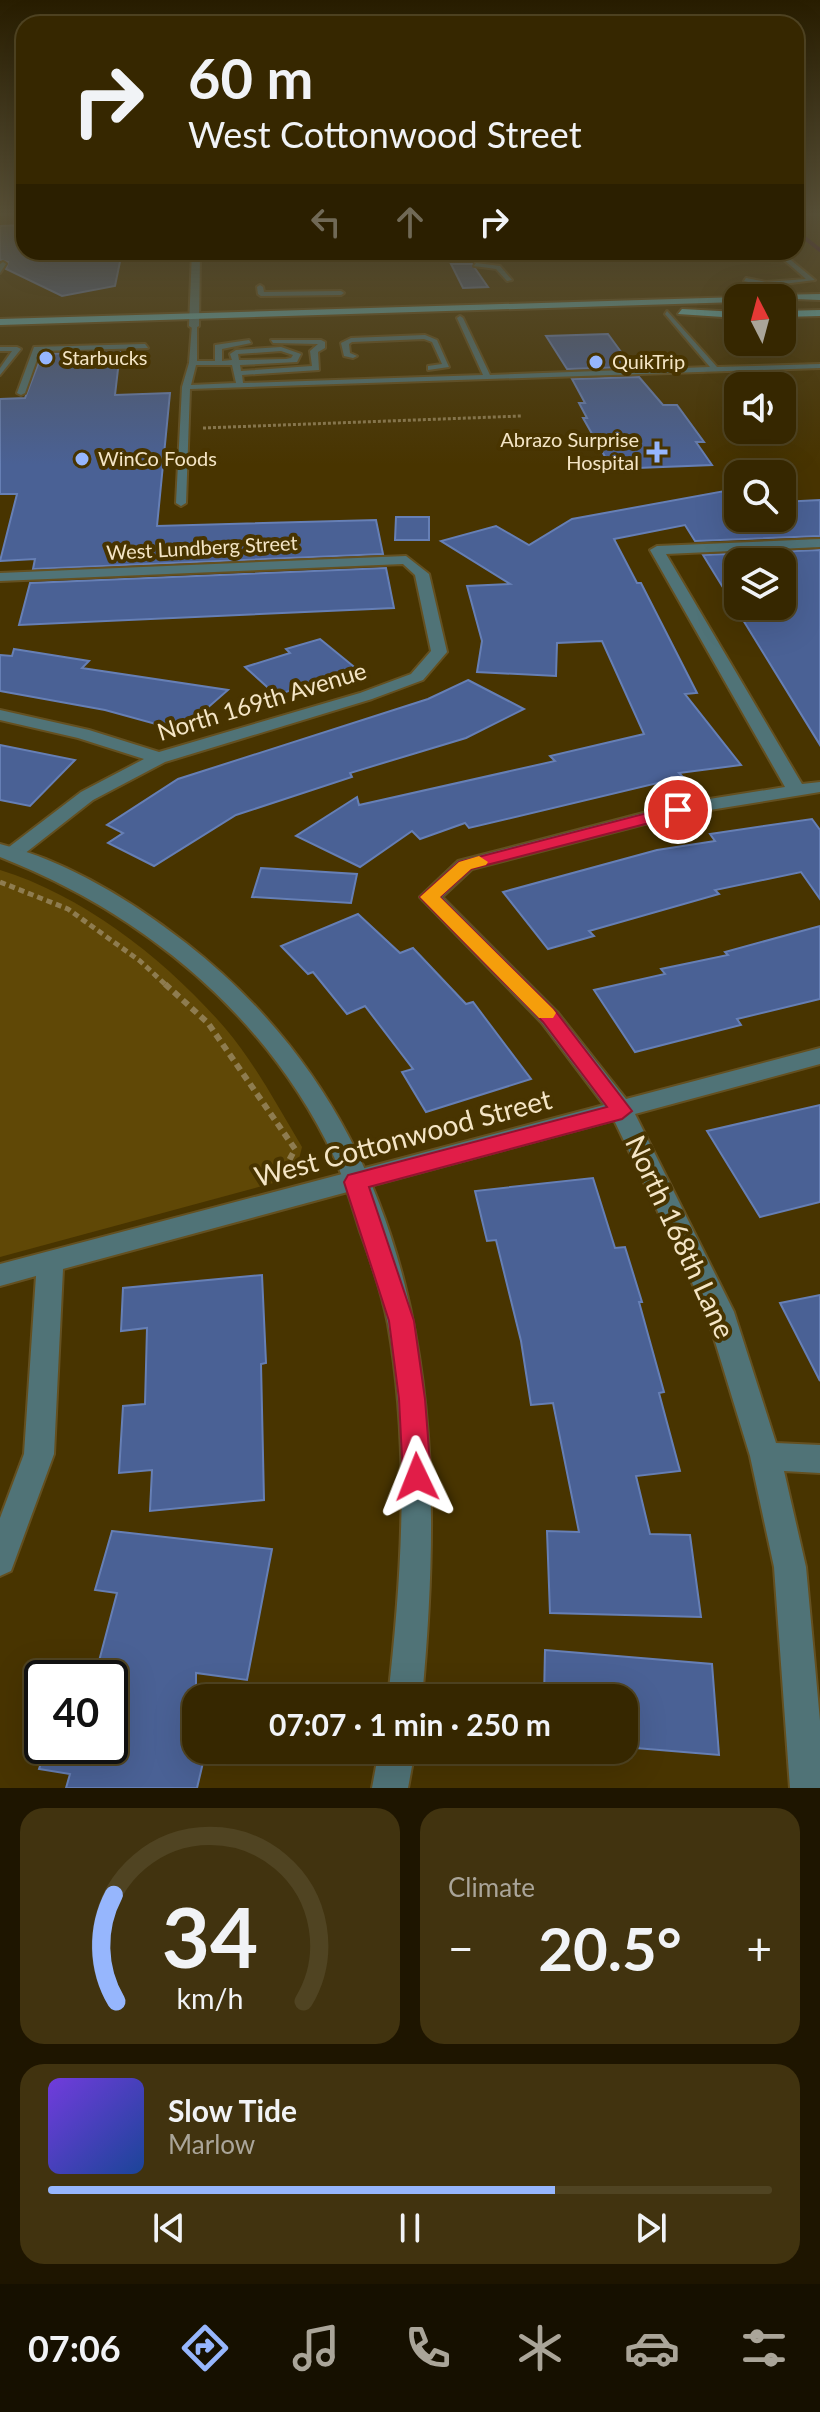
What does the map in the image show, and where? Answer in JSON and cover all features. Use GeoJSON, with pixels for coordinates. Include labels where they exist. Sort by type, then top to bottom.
{"type":"FeatureCollection","features":[{"type":"Feature","properties":{"kind":"highway"},"geometry":{"type":"LineString","coordinates":[[796,312],[820,311]]}},
{"type":"Feature","properties":{"kind":"highway"},"geometry":{"type":"LineString","coordinates":[[682,312],[724,312]]}},
{"type":"Feature","properties":{"kind":"main road"},"geometry":{"type":"LineString","coordinates":[[0,332],[724,299]]}},
{"type":"Feature","properties":{"kind":"main road"},"geometry":{"type":"LineString","coordinates":[[0,322],[329,322],[458,313],[682,312]]}},
{"type":"Feature","properties":{"kind":"street"},"geometry":{"type":"LineString","coordinates":[[194,321],[195,298]]}},
{"type":"Feature","properties":{"kind":"street"},"geometry":{"type":"LineString","coordinates":[[820,543],[657,550],[795,788],[820,787]]}},
{"type":"Feature","properties":{"kind":"street","name":"West Lundberg Street"},"geometry":{"type":"LineString","coordinates":[[0,577],[406,560]]}},
{"type":"Feature","properties":{"kind":"street","name":"North 169th Avenue"},"geometry":{"type":"LineString","coordinates":[[6,852],[87,796],[159,758],[366,696],[417,677],[439,652],[422,574],[406,560]]}},
{"type":"Feature","properties":{"kind":"street"},"geometry":{"type":"LineString","coordinates":[[0,715],[83,734],[159,758]]}},
{"type":"Feature","properties":{"kind":"street","name":"North 168th Lane"},"geometry":{"type":"LineString","coordinates":[[795,788],[678,810],[465,865],[430,897],[550,1018],[622,1111],[720,1312],[765,1456],[790,1567],[808,1788]]}},
{"type":"Feature","properties":{"kind":"street"},"geometry":{"type":"LineString","coordinates":[[6,852],[109,899],[211,973],[259,1023],[289,1062],[343,1150],[402,1321],[415,1431],[418,1540],[406,1684]]}},
{"type":"Feature","properties":{"kind":"street","name":"West Cottonwood Street"},"geometry":{"type":"LineString","coordinates":[[0,1275],[820,1056]]}},
{"type":"Feature","properties":{"kind":"street"},"geometry":{"type":"LineString","coordinates":[[0,1560],[39,1454],[50,1262]]}},
{"type":"Feature","properties":{"kind":"street"},"geometry":{"type":"LineString","coordinates":[[765,1456],[820,1459]]}},
{"type":"Feature","properties":{"kind":"street"},"geometry":{"type":"LineString","coordinates":[[390,1788],[394,1764]]}},
{"type":"Feature","properties":{"kind":"lane"},"geometry":{"type":"LineString","coordinates":[[458,313],[487,376]]}},
{"type":"Feature","properties":{"kind":"lane"},"geometry":{"type":"LineString","coordinates":[[667,313],[715,369]]}},
{"type":"Feature","properties":{"kind":"lane"},"geometry":{"type":"LineString","coordinates":[[181,503],[186,387],[193,363],[194,321]]}},
{"type":"Feature","properties":{"kind":"lane"},"geometry":{"type":"LineString","coordinates":[[353,356],[347,354],[345,343],[348,340],[425,337],[435,341],[446,365],[431,368]]}},
{"type":"Feature","properties":{"kind":"lane"},"geometry":{"type":"LineString","coordinates":[[219,363],[218,347],[264,341],[321,342],[322,346],[314,351],[316,368],[239,373]]}},
{"type":"Feature","properties":{"kind":"lane"},"geometry":{"type":"LineString","coordinates":[[21,393],[37,349],[145,346]]}},
{"type":"Feature","properties":{"kind":"lane"},"geometry":{"type":"LineString","coordinates":[[0,349],[17,349],[0,373]]}},
{"type":"Feature","properties":{"kind":"lane"},"geometry":{"type":"LineString","coordinates":[[193,363],[219,363],[237,362],[285,361],[294,360],[297,354],[281,349],[243,350],[234,354],[237,362],[240,385]]}},
{"type":"Feature","properties":{"kind":"lane"},"geometry":{"type":"LineString","coordinates":[[0,361],[12,358]]}},
{"type":"Feature","properties":{"kind":"lane"},"geometry":{"type":"LineString","coordinates":[[0,380],[9,377],[12,358]]}},
{"type":"Feature","properties":{"kind":"lane"},"geometry":{"type":"LineString","coordinates":[[186,387],[820,366]]}},
{"type":"Feature","properties":{"kind":"path"},"geometry":{"type":"LineString","coordinates":[[186,428],[521,416]]}},
{"type":"Feature","properties":{"kind":"path"},"geometry":{"type":"LineString","coordinates":[[0,882],[68,909],[140,961],[208,1023],[295,1149],[282,1175],[267,1178]]}},
{"type":"Feature","properties":{"kind":"shaded area"},"geometry":{"type":"Polygon","coordinates":[[[0,870],[63,896],[93,914],[151,955],[202,1003],[246,1056],[302,1147],[298,1163],[288,1179],[0,1257],[0,870]]]}},
{"type":"Feature","properties":{"kind":"building"},"geometry":{"type":"Polygon","coordinates":[[[608,334],[632,367],[567,369],[546,336],[608,334]]]}},
{"type":"Feature","properties":{"kind":"building"},"geometry":{"type":"Polygon","coordinates":[[[120,352],[115,395],[170,393],[157,526],[376,520],[383,554],[33,569],[35,559],[0,561],[17,494],[0,494],[0,399],[25,398],[42,354],[120,352]]]}},
{"type":"Feature","properties":{"kind":"building","name":"Abrazo Surprise Hospital"},"geometry":{"type":"Polygon","coordinates":[[[639,377],[663,405],[677,405],[704,442],[696,442],[712,465],[612,469],[583,418],[587,418],[579,403],[585,403],[572,379],[639,377]]]}},
{"type":"Feature","properties":{"kind":"building"},"geometry":{"type":"Polygon","coordinates":[[[724,491],[724,532],[796,532],[796,501],[820,500],[820,536],[695,541],[685,525],[614,539],[637,583],[641,583],[697,693],[685,694],[741,765],[679,773],[683,777],[469,828],[465,823],[420,839],[412,831],[360,867],[296,836],[357,797],[359,805],[555,761],[550,756],[644,734],[602,641],[557,643],[556,676],[477,672],[482,641],[467,586],[510,584],[441,541],[496,526],[529,545],[572,519],[724,491]]]}},
{"type":"Feature","properties":{"kind":"building"},"geometry":{"type":"Polygon","coordinates":[[[396,517],[429,517],[429,540],[395,540],[396,517]]]}},
{"type":"Feature","properties":{"kind":"building"},"geometry":{"type":"Polygon","coordinates":[[[820,550],[820,745],[743,620],[796,620],[796,551],[820,550]]]}},
{"type":"Feature","properties":{"kind":"building"},"geometry":{"type":"Polygon","coordinates":[[[724,554],[724,589],[703,555],[724,554]]]}},
{"type":"Feature","properties":{"kind":"building"},"geometry":{"type":"Polygon","coordinates":[[[386,568],[394,608],[19,625],[30,583],[386,568]]]}},
{"type":"Feature","properties":{"kind":"building"},"geometry":{"type":"Polygon","coordinates":[[[320,639],[358,670],[276,695],[245,667],[290,653],[286,649],[320,639]]]}},
{"type":"Feature","properties":{"kind":"building"},"geometry":{"type":"Polygon","coordinates":[[[14,649],[89,661],[82,668],[228,690],[181,731],[105,710],[0,691],[0,655],[12,656],[14,649]]]}},
{"type":"Feature","properties":{"kind":"building"},"geometry":{"type":"Polygon","coordinates":[[[468,680],[524,709],[466,738],[350,773],[352,777],[236,815],[154,866],[108,843],[123,833],[107,825],[178,779],[428,699],[468,680]]]}},
{"type":"Feature","properties":{"kind":"building"},"geometry":{"type":"Polygon","coordinates":[[[0,745],[75,760],[30,806],[0,800],[0,745]]]}},
{"type":"Feature","properties":{"kind":"building"},"geometry":{"type":"Polygon","coordinates":[[[812,819],[820,830],[820,899],[801,872],[715,890],[719,894],[589,931],[594,936],[548,949],[503,892],[657,850],[715,841],[710,834],[812,819]]]}},
{"type":"Feature","properties":{"kind":"building"},"geometry":{"type":"Polygon","coordinates":[[[261,868],[357,874],[351,903],[252,897],[261,868]]]}},
{"type":"Feature","properties":{"kind":"building"},"geometry":{"type":"Polygon","coordinates":[[[358,914],[400,953],[413,948],[466,1004],[473,1002],[531,1079],[426,1112],[402,1072],[413,1069],[365,1006],[347,1014],[313,972],[308,974],[281,946],[358,914]]]}},
{"type":"Feature","properties":{"kind":"building"},"geometry":{"type":"Polygon","coordinates":[[[820,926],[820,999],[737,1019],[741,1025],[635,1052],[594,990],[665,974],[661,969],[728,955],[725,952],[820,926]]]}},
{"type":"Feature","properties":{"kind":"building"},"geometry":{"type":"Polygon","coordinates":[[[820,1105],[820,1202],[760,1217],[707,1131],[820,1105]]]}},
{"type":"Feature","properties":{"kind":"building"},"geometry":{"type":"Polygon","coordinates":[[[593,1178],[615,1248],[625,1247],[642,1302],[639,1302],[664,1392],[659,1393],[680,1471],[636,1476],[650,1534],[690,1535],[701,1617],[550,1613],[547,1531],[579,1532],[553,1403],[531,1405],[521,1341],[496,1240],[487,1241],[475,1191],[593,1178]]]}},
{"type":"Feature","properties":{"kind":"building"},"geometry":{"type":"Polygon","coordinates":[[[262,1275],[266,1363],[261,1364],[264,1500],[150,1511],[152,1470],[119,1473],[123,1406],[145,1404],[147,1328],[121,1331],[123,1288],[262,1275]]]}},
{"type":"Feature","properties":{"kind":"building"},"geometry":{"type":"Polygon","coordinates":[[[820,1295],[820,1381],[780,1303],[820,1295]]]}},
{"type":"Feature","properties":{"kind":"building"},"geometry":{"type":"Polygon","coordinates":[[[112,1531],[272,1549],[247,1680],[196,1673],[196,1684],[182,1684],[182,1764],[203,1764],[197,1788],[66,1788],[70,1774],[39,1769],[41,1764],[128,1764],[128,1660],[99,1660],[117,1593],[95,1590],[112,1531]]]}},
{"type":"Feature","properties":{"kind":"building"},"geometry":{"type":"Polygon","coordinates":[[[545,1650],[712,1664],[719,1755],[638,1748],[638,1684],[544,1684],[545,1650]]]}},
{"type":"Feature","properties":{"kind":"slow traffic"},"geometry":{"type":"LineString","coordinates":[[479,862],[465,865],[430,897],[546,1013]]}},
{"type":"Feature","properties":{"kind":"place","name":"Starbucks"},"geometry":{"type":"Point","coordinates":[46,358]}},
{"type":"Feature","properties":{"kind":"place","name":"QuikTrip"},"geometry":{"type":"Point","coordinates":[596,362]}},
{"type":"Feature","properties":{"kind":"place","name":"Abrazo Surprise Hospital"},"geometry":{"type":"Point","coordinates":[657,452]}},
{"type":"Feature","properties":{"kind":"place","name":"WinCo Foods"},"geometry":{"type":"Point","coordinates":[82,459]}},
{"type":"Feature","properties":{"kind":"route"},"geometry":{"type":"LineString","coordinates":[[417,1477],[417,1445],[402,1321],[356,1182],[622,1111],[550,1018],[430,897],[465,865],[678,810]]}}]}
